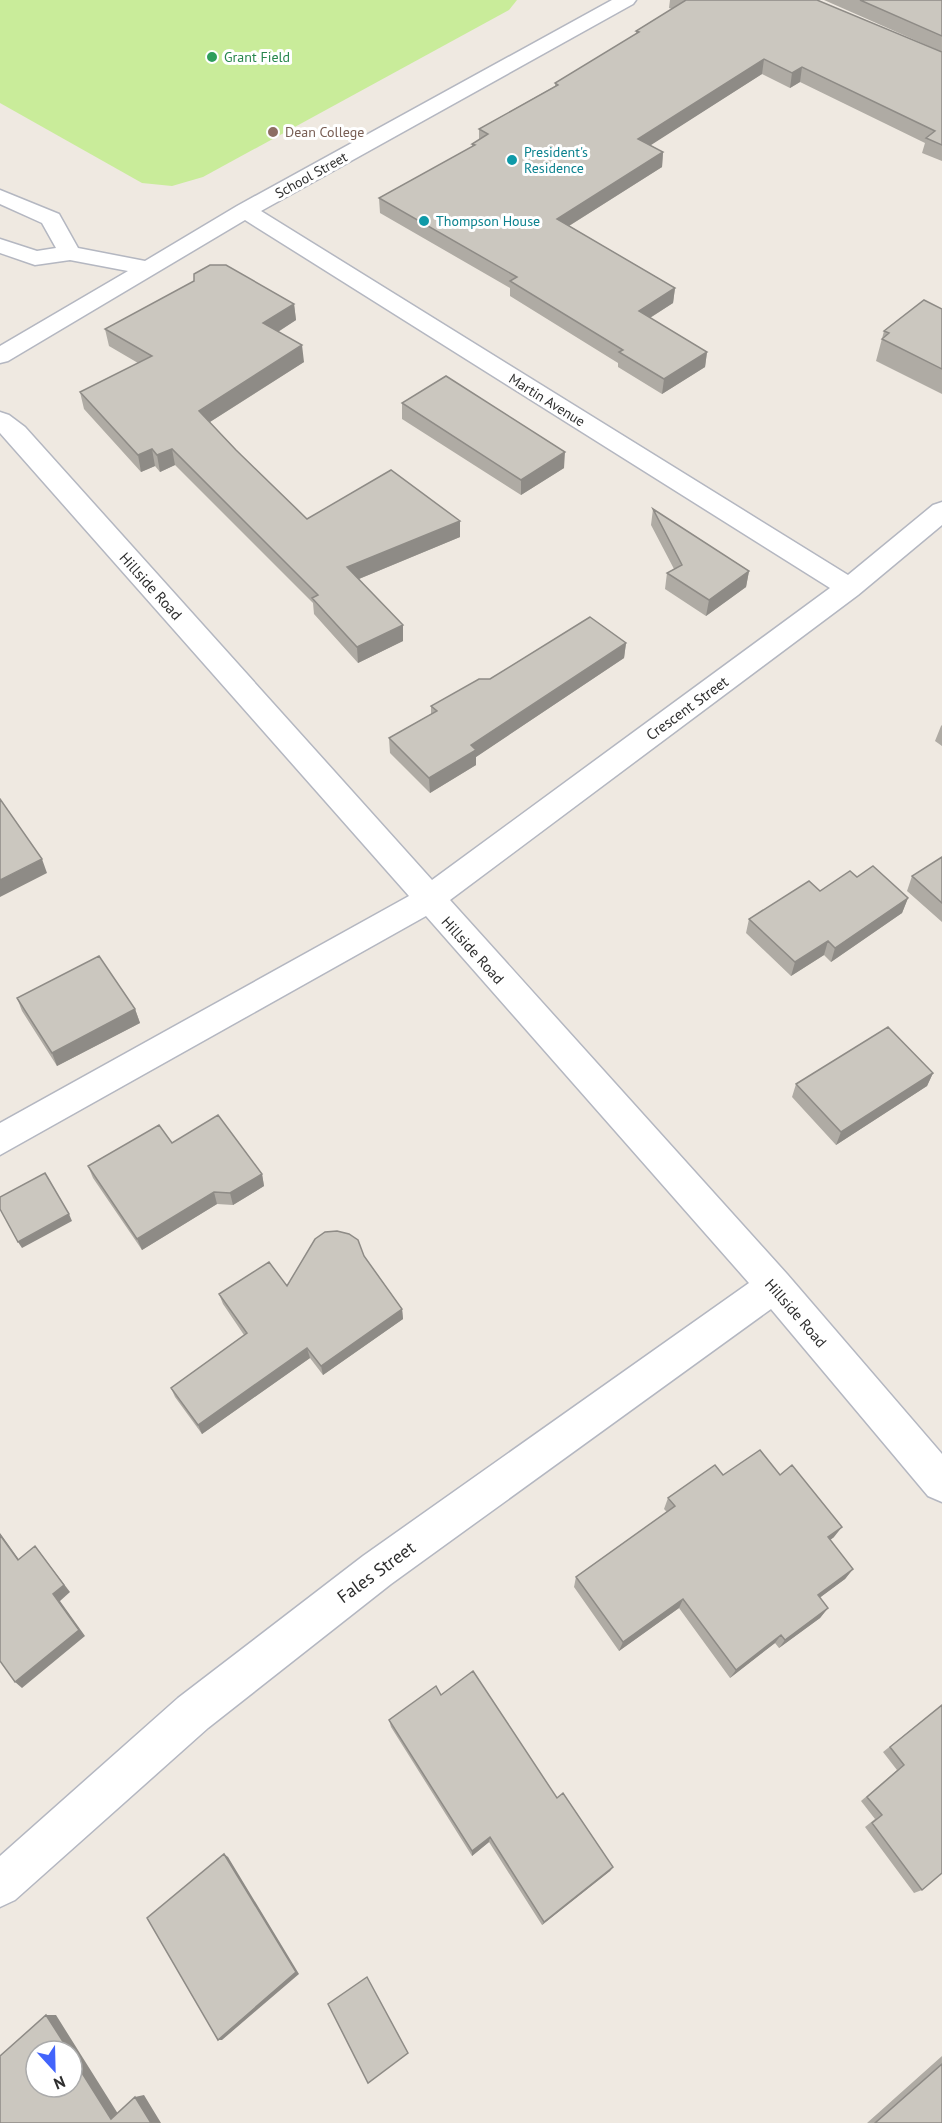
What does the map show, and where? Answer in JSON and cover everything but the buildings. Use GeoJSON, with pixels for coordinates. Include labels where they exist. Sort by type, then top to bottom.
{"type":"FeatureCollection","features":[{"type":"Feature","properties":{"kind":"street","name":"School Street"},"geometry":{"type":"LineString","coordinates":[[4,346],[148,268],[245,211],[626,0]]}},
{"type":"Feature","properties":{"kind":"street"},"geometry":{"type":"LineString","coordinates":[[0,196],[51,219],[70,253]]}},
{"type":"Feature","properties":{"kind":"street","name":"Martin Avenue"},"geometry":{"type":"LineString","coordinates":[[245,211],[849,588]]}},
{"type":"Feature","properties":{"kind":"street"},"geometry":{"type":"LineString","coordinates":[[0,246],[35,258],[70,253],[148,268]]}},
{"type":"Feature","properties":{"kind":"street","name":"Hillside Road"},"geometry":{"type":"LineString","coordinates":[[0,420],[23,442],[428,900],[774,1286],[942,1483]]}},
{"type":"Feature","properties":{"kind":"street","name":"Crescent Street"},"geometry":{"type":"LineString","coordinates":[[0,1140],[428,900],[849,588],[942,511]]}},
{"type":"Feature","properties":{"kind":"street","name":"Fales Street"},"geometry":{"type":"LineString","coordinates":[[0,1885],[193,1713],[377,1569],[774,1286]]}},
{"type":"Feature","properties":{"kind":"green space","name":"Grant Field"},"geometry":{"type":"Polygon","coordinates":[[[0,0],[517,0],[509,10],[203,177],[172,186],[142,183],[0,103],[0,0]]]}},
{"type":"Feature","properties":{"kind":"place","name":"Grant Field"},"geometry":{"type":"Point","coordinates":[212,57]}},
{"type":"Feature","properties":{"kind":"place","name":"Dean College"},"geometry":{"type":"Point","coordinates":[273,132]}},
{"type":"Feature","properties":{"kind":"place","name":"President's Residence"},"geometry":{"type":"Point","coordinates":[512,160]}},
{"type":"Feature","properties":{"kind":"place","name":"Thompson House"},"geometry":{"type":"Point","coordinates":[424,221]}}]}
